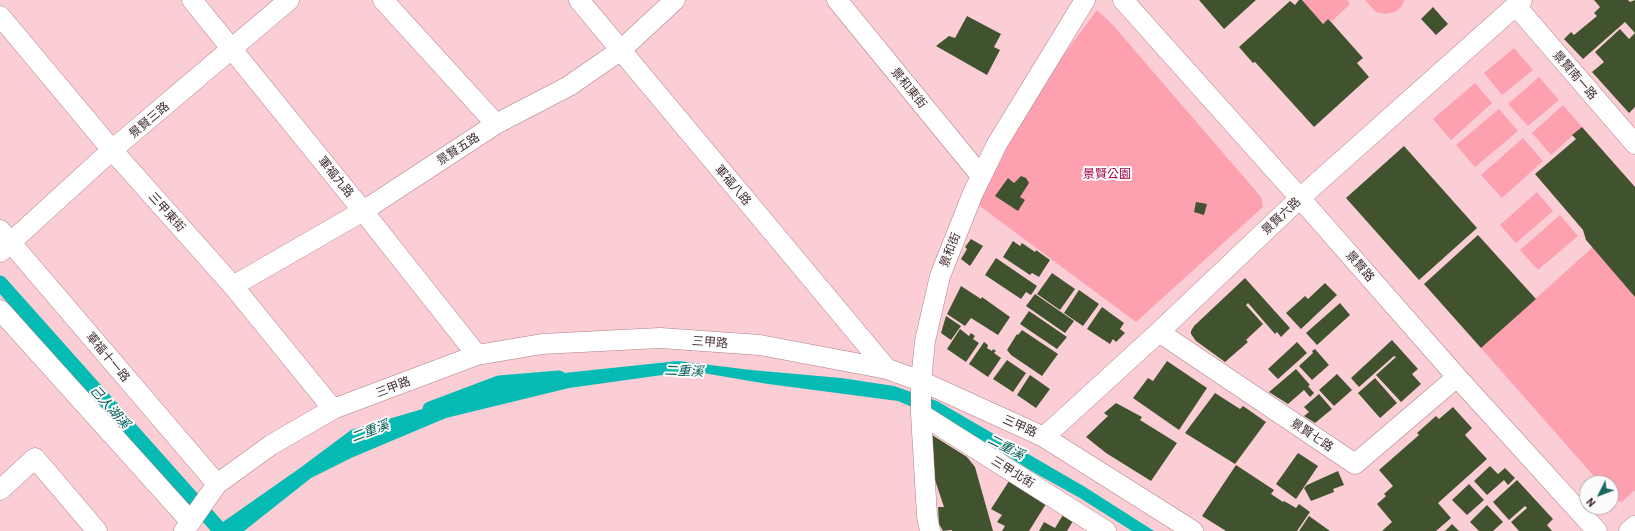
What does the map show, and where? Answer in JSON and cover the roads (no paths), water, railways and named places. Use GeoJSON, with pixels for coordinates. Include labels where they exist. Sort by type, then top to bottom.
{"type":"FeatureCollection","features":[{"type":"Feature","properties":{"kind":"street","name":"軍福九路"},"geometry":{"type":"LineString","coordinates":[[192,0],[363,211],[477,356]]}},
{"type":"Feature","properties":{"kind":"street","name":"景賢三路"},"geometry":{"type":"LineString","coordinates":[[4,242],[289,0]]}},
{"type":"Feature","properties":{"kind":"street"},"geometry":{"type":"LineString","coordinates":[[383,0],[496,124]]}},
{"type":"Feature","properties":{"kind":"street","name":"軍福八路"},"geometry":{"type":"LineString","coordinates":[[579,0],[887,369]]}},
{"type":"Feature","properties":{"kind":"street","name":"景賢五路"},"geometry":{"type":"LineString","coordinates":[[233,286],[363,211],[496,124],[569,86],[621,50],[675,0]]}},
{"type":"Feature","properties":{"kind":"street","name":"景和東街"},"geometry":{"type":"LineString","coordinates":[[837,0],[981,176]]}},
{"type":"Feature","properties":{"kind":"street","name":"景和街"},"geometry":{"type":"LineString","coordinates":[[930,531],[927,516],[921,414],[921,381],[925,341],[940,276],[972,193],[997,144],[1085,0]]}},
{"type":"Feature","properties":{"kind":"street","name":"景賢路"},"geometry":{"type":"LineString","coordinates":[[1123,0],[1457,377],[1598,531]]}},
{"type":"Feature","properties":{"kind":"street","name":"景賢六路"},"geometry":{"type":"LineString","coordinates":[[1044,437],[1159,332],[1300,198],[1519,3]]}},
{"type":"Feature","properties":{"kind":"street","name":"景賢南一路"},"geometry":{"type":"LineString","coordinates":[[1519,3],[1635,144]]}},
{"type":"Feature","properties":{"kind":"street","name":"三甲東街"},"geometry":{"type":"LineString","coordinates":[[0,16],[112,150],[233,286],[333,409]]}},
{"type":"Feature","properties":{"kind":"street","name":"軍福十一路"},"geometry":{"type":"LineString","coordinates":[[4,242],[217,484]]}},
{"type":"Feature","properties":{"kind":"street"},"geometry":{"type":"LineString","coordinates":[[0,310],[187,527]]}},
{"type":"Feature","properties":{"kind":"street","name":"景賢七路"},"geometry":{"type":"LineString","coordinates":[[1159,332],[1355,464],[1457,377]]}},
{"type":"Feature","properties":{"kind":"street","name":"三甲路"},"geometry":{"type":"LineString","coordinates":[[187,527],[217,484],[271,445],[333,409],[477,356],[542,344],[660,338],[760,345],[887,369],[921,381],[1044,437],[1193,531]]}},
{"type":"Feature","properties":{"kind":"street","name":"三甲北街"},"geometry":{"type":"LineString","coordinates":[[921,414],[1106,531]]}},
{"type":"Feature","properties":{"kind":"street"},"geometry":{"type":"LineString","coordinates":[[0,490],[35,458],[97,531]]}},
{"type":"Feature","properties":{"kind":"street"},"geometry":{"type":"LineString","coordinates":[[1629,531],[1635,526]]}},
{"type":"Feature","properties":{"kind":"water","name":"二重溪"},"geometry":{"type":"Polygon","coordinates":[[[678,361],[751,370],[841,378],[894,386],[937,401],[1085,487],[1154,531],[1132,531],[1080,498],[1035,473],[965,430],[898,401],[768,384],[691,371],[569,388],[446,418],[351,458],[311,478],[244,531],[210,531],[351,430],[443,403],[564,373],[678,361]]]}},
{"type":"Feature","properties":{"kind":"waterway","name":"己人湖溪"},"geometry":{"type":"LineString","coordinates":[[0,283],[221,531]]}},
{"type":"Feature","properties":{"kind":"waterway","name":"二重溪"},"geometry":{"type":"LineString","coordinates":[[430,409],[499,383],[559,378]]}},
{"type":"Feature","properties":{"kind":"park label","name":"景賢公園"},"geometry":{"type":"Point","coordinates":[1107,174]}}]}
